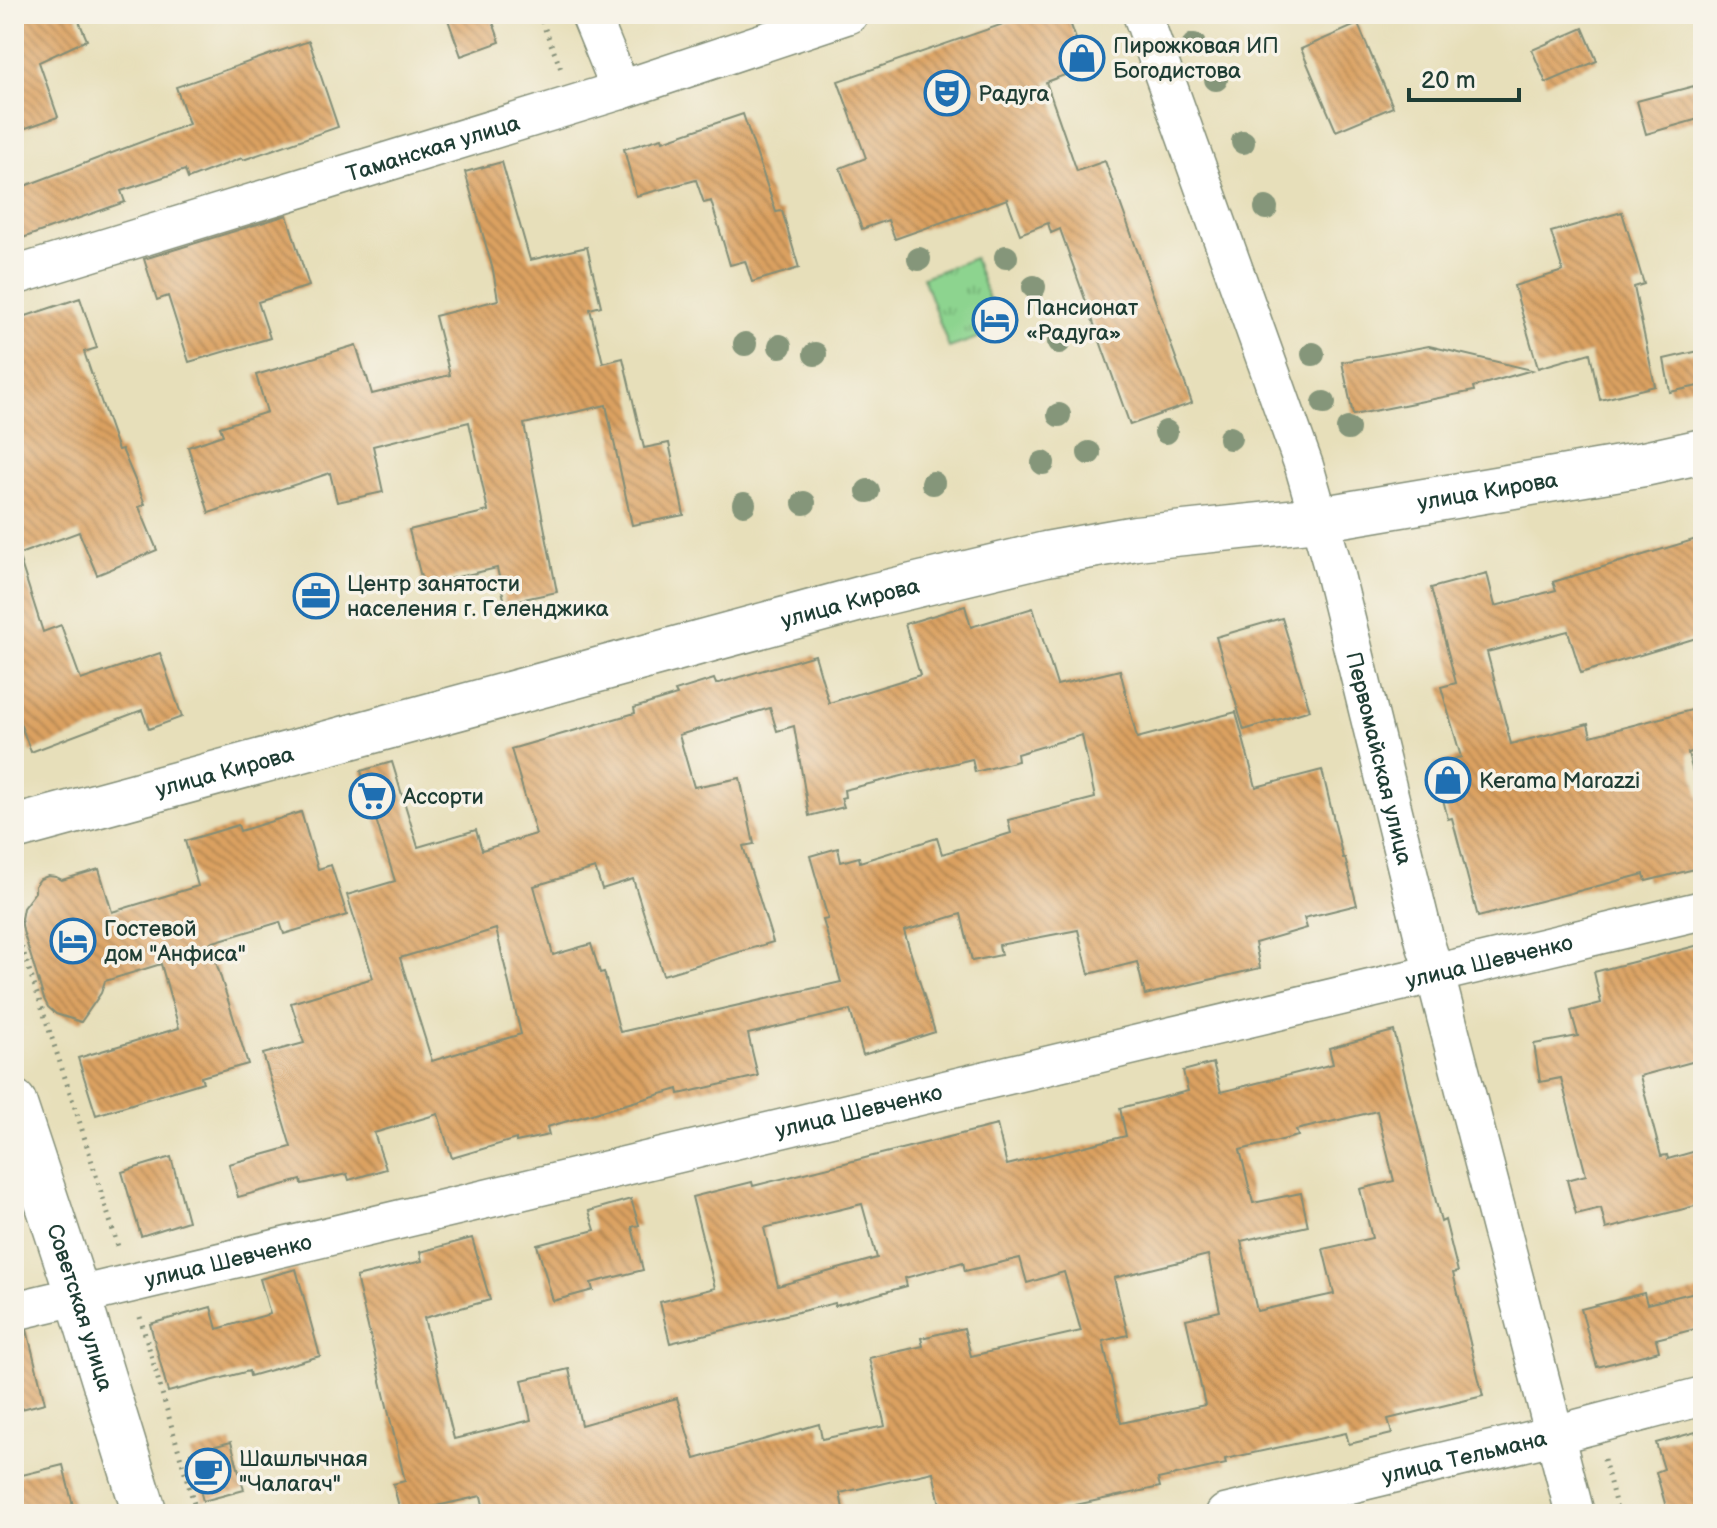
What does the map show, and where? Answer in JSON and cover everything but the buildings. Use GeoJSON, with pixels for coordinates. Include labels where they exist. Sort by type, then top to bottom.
{"type":"FeatureCollection","features":[{"type":"Feature","properties":{"kind":"main road","name":"улица Кирова"},"geometry":{"type":"LineString","coordinates":[[14,828],[871,596],[1032,557],[1136,538],[1318,519],[1630,467],[1703,451]]}},
{"type":"Feature","properties":{"kind":"main road","name":"Советская улица"},"geometry":{"type":"LineString","coordinates":[[14,1102],[145,1514]]}},
{"type":"Feature","properties":{"kind":"street"},"geometry":{"type":"LineString","coordinates":[[590,14],[621,90]]}},
{"type":"Feature","properties":{"kind":"street","name":"Таманская улица"},"geometry":{"type":"LineString","coordinates":[[14,276],[621,90],[849,14]]}},
{"type":"Feature","properties":{"kind":"street","name":"Первомайская улица"},"geometry":{"type":"LineString","coordinates":[[1142,14],[1304,466],[1333,567],[1422,931],[1575,1514]]}},
{"type":"Feature","properties":{"kind":"street","name":"улица Шевченко"},"geometry":{"type":"LineString","coordinates":[[14,1311],[1703,910]]}},
{"type":"Feature","properties":{"kind":"street","name":"улица Тельмана"},"geometry":{"type":"LineString","coordinates":[[1225,1514],[1703,1396]]}},
{"type":"Feature","properties":{"kind":"path"},"geometry":{"type":"LineString","coordinates":[[14,924],[130,1284],[197,1514]]}},
{"type":"Feature","properties":{"kind":"green space"},"geometry":{"type":"Polygon","coordinates":[[[974,258],[1000,330],[949,348],[923,277],[974,258]]]}},
{"type":"Feature","properties":{"kind":"place","name":"Пирожковая ИП Богодистова"},"geometry":{"type":"Point","coordinates":[1082,58]}},
{"type":"Feature","properties":{"kind":"place","name":"Радуга"},"geometry":{"type":"Point","coordinates":[947,93]}},
{"type":"Feature","properties":{"kind":"place","name":"Пансионат «Радуга»"},"geometry":{"type":"Point","coordinates":[995,320]}},
{"type":"Feature","properties":{"kind":"place","name":"Центр занятости населения г. Геленджика"},"geometry":{"type":"Point","coordinates":[316,596]}},
{"type":"Feature","properties":{"kind":"place","name":"Kerama Marazzi"},"geometry":{"type":"Point","coordinates":[1448,780]}},
{"type":"Feature","properties":{"kind":"place","name":"Ассорти"},"geometry":{"type":"Point","coordinates":[372,796]}},
{"type":"Feature","properties":{"kind":"place","name":"Гостевой дом \"Анфиса\""},"geometry":{"type":"Point","coordinates":[73,941]}},
{"type":"Feature","properties":{"kind":"place","name":"Шашлычная \"Чалагач\""},"geometry":{"type":"Point","coordinates":[208,1471]}}]}
